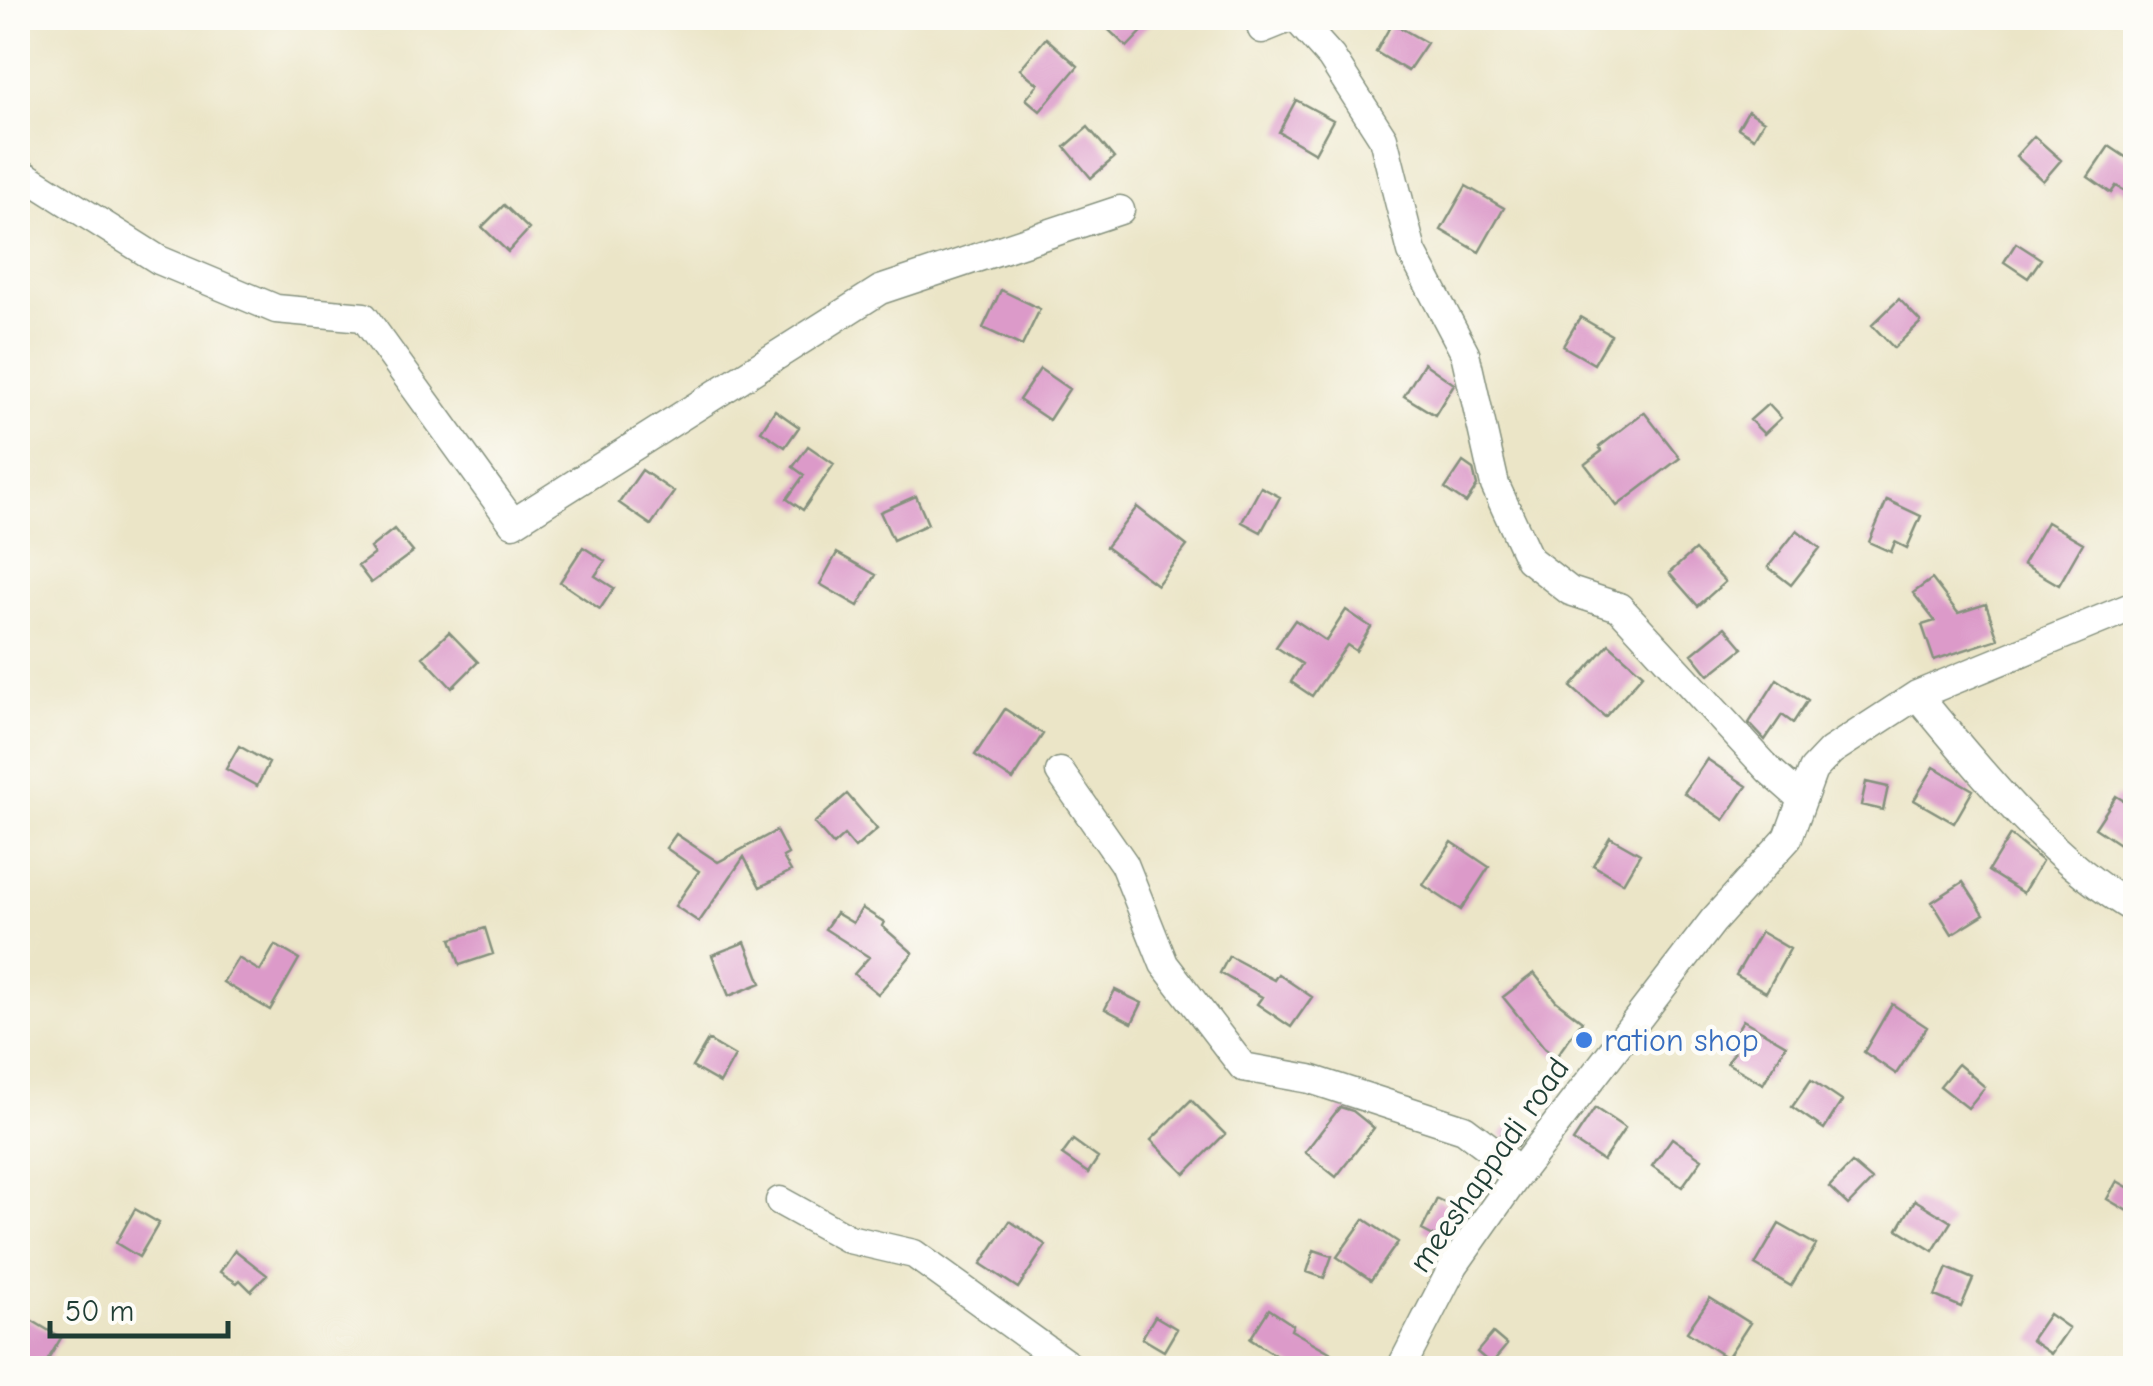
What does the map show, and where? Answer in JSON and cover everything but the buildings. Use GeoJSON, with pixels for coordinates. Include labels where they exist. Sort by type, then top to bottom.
{"type":"FeatureCollection","features":[{"type":"Feature","properties":{"kind":"street"},"geometry":{"type":"LineString","coordinates":[[1262,29],[1292,18],[1332,56],[1383,138],[1412,252],[1465,353],[1494,485],[1529,559],[1570,591],[1619,607],[1769,770],[1802,800]]}},
{"type":"Feature","properties":{"kind":"street"},"geometry":{"type":"LineString","coordinates":[[18,172],[159,260],[192,274],[276,308],[364,317],[513,523],[880,290],[1120,210]]}},
{"type":"Feature","properties":{"kind":"street","name":"meeshappadi road"},"geometry":{"type":"LineString","coordinates":[[1400,1368],[1454,1264],[1518,1174],[1712,921],[1788,838],[1812,770],[1831,751],[1916,695],[2136,605]]}},
{"type":"Feature","properties":{"kind":"street"},"geometry":{"type":"LineString","coordinates":[[1916,695],[2003,798],[2109,894],[2136,910]]}},
{"type":"Feature","properties":{"kind":"street"},"geometry":{"type":"LineString","coordinates":[[1060,772],[1124,864],[1164,964],[1243,1067],[1310,1079],[1464,1129],[1518,1174]]}},
{"type":"Feature","properties":{"kind":"street"},"geometry":{"type":"LineString","coordinates":[[780,1201],[849,1239],[914,1254],[1072,1368]]}},
{"type":"Feature","properties":{"kind":"place","name":"ration shop"},"geometry":{"type":"Point","coordinates":[1584,1040]}}]}
